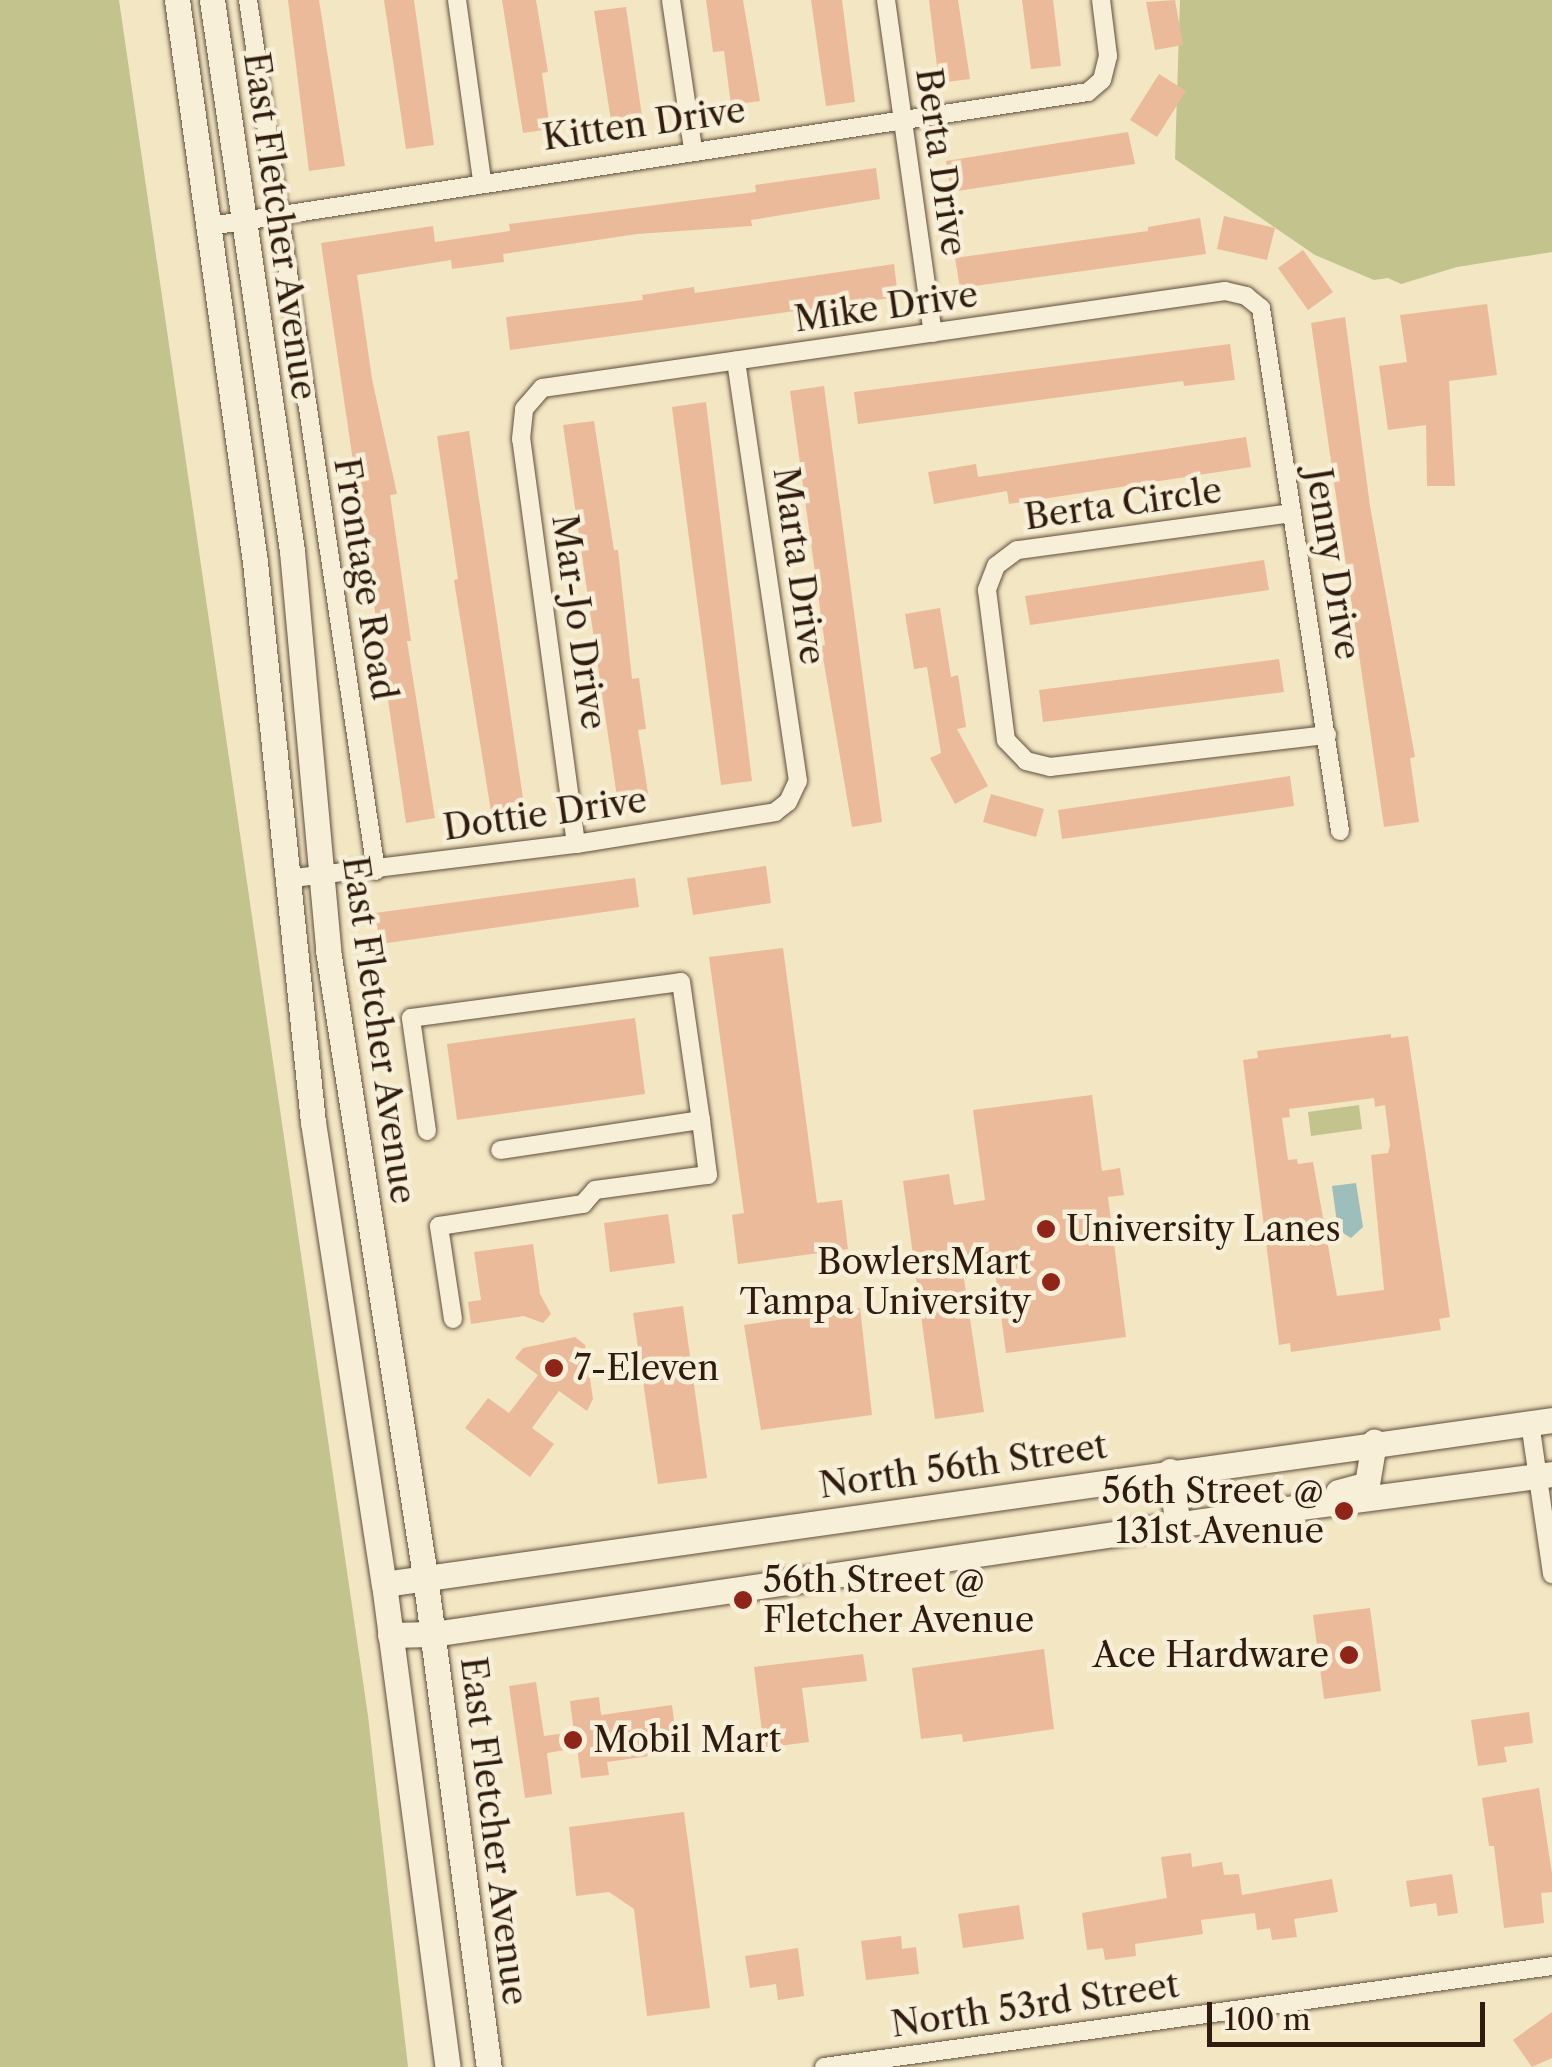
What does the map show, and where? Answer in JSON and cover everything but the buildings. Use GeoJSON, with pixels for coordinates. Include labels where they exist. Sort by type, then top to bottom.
{"type":"FeatureCollection","features":[{"type":"Feature","properties":{"kind":"main road","name":"East Fletcher Avenue"},"geometry":{"type":"LineString","coordinates":[[177,0],[254,562],[312,1122],[384,1584],[448,2067]]}},
{"type":"Feature","properties":{"kind":"main road","name":"East Fletcher Avenue"},"geometry":{"type":"LineString","coordinates":[[212,0],[292,551],[322,876],[348,1088],[425,1576],[489,2067]]}},
{"type":"Feature","properties":{"kind":"main road","name":"North 56th Street"},"geometry":{"type":"LineString","coordinates":[[384,1584],[1541,1421]]}},
{"type":"Feature","properties":{"kind":"main road"},"geometry":{"type":"LineString","coordinates":[[1256,1513],[1282,1500],[1362,1488],[1369,1478],[1374,1442]]}},
{"type":"Feature","properties":{"kind":"main road"},"geometry":{"type":"LineString","coordinates":[[1170,1471],[1178,1526]]}},
{"type":"Feature","properties":{"kind":"main road"},"geometry":{"type":"LineString","coordinates":[[390,1635],[433,1634],[1256,1513],[1544,1475]]}},
{"type":"Feature","properties":{"kind":"street","name":"Frontage Road"},"geometry":{"type":"LineString","coordinates":[[248,0],[376,870]]}},
{"type":"Feature","properties":{"kind":"street"},"geometry":{"type":"LineString","coordinates":[[457,0],[482,181]]}},
{"type":"Feature","properties":{"kind":"street"},"geometry":{"type":"LineString","coordinates":[[672,0],[693,150]]}},
{"type":"Feature","properties":{"kind":"street","name":"Berta Drive"},"geometry":{"type":"LineString","coordinates":[[886,0],[933,333]]}},
{"type":"Feature","properties":{"kind":"street","name":"Kitten Drive"},"geometry":{"type":"LineString","coordinates":[[210,226],[482,181],[1088,92],[1102,80],[1108,56],[1101,0]]}},
{"type":"Feature","properties":{"kind":"street","name":"Mike Drive"},"geometry":{"type":"LineString","coordinates":[[524,409],[542,388],[1225,291],[1246,296],[1262,308]]}},
{"type":"Feature","properties":{"kind":"street","name":"Jenny Drive"},"geometry":{"type":"LineString","coordinates":[[1262,308],[1340,830]]}},
{"type":"Feature","properties":{"kind":"street","name":"Marta Drive"},"geometry":{"type":"LineString","coordinates":[[736,361],[798,781]]}},
{"type":"Feature","properties":{"kind":"street","name":"Mar-Jo Drive"},"geometry":{"type":"LineString","coordinates":[[524,409],[521,439],[576,844]]}},
{"type":"Feature","properties":{"kind":"street","name":"Berta Circle"},"geometry":{"type":"LineString","coordinates":[[1292,513],[1017,550],[996,566],[987,590],[1006,740],[1026,761],[1050,767],[1327,735]]}},
{"type":"Feature","properties":{"kind":"street","name":"Dottie Drive"},"geometry":{"type":"LineString","coordinates":[[285,879],[576,844],[776,812],[788,802],[798,781]]}},
{"type":"Feature","properties":{"kind":"street"},"geometry":{"type":"LineString","coordinates":[[427,1131],[411,1018],[680,982],[708,1175],[595,1190],[582,1204],[439,1226],[453,1319]]}},
{"type":"Feature","properties":{"kind":"street"},"geometry":{"type":"LineString","coordinates":[[500,1150],[701,1120]]}},
{"type":"Feature","properties":{"kind":"street"},"geometry":{"type":"LineString","coordinates":[[1541,1421],[1552,1574]]}},
{"type":"Feature","properties":{"kind":"street","name":"North 53rd Street"},"geometry":{"type":"LineString","coordinates":[[824,2067],[1552,1966]]}},
{"type":"Feature","properties":{"kind":"green space"},"geometry":{"type":"Polygon","coordinates":[[[0,0],[119,0],[368,1716],[408,2067],[0,2067],[0,0]]]}},
{"type":"Feature","properties":{"kind":"green space"},"geometry":{"type":"Polygon","coordinates":[[[1180,0],[1552,0],[1552,252],[1457,267],[1401,284],[1388,278],[1374,280],[1315,255],[1175,159],[1180,0]]]}},
{"type":"Feature","properties":{"kind":"green space"},"geometry":{"type":"Polygon","coordinates":[[[1359,1105],[1362,1129],[1311,1136],[1308,1112],[1359,1105]]]}},
{"type":"Feature","properties":{"kind":"water"},"geometry":{"type":"Polygon","coordinates":[[[1356,1183],[1363,1227],[1351,1238],[1338,1230],[1332,1186],[1356,1183]]]}},
{"type":"Feature","properties":{"kind":"place","name":"University Lanes"},"geometry":{"type":"Point","coordinates":[1046,1229]}},
{"type":"Feature","properties":{"kind":"place","name":"BowlersMart Tampa University"},"geometry":{"type":"Point","coordinates":[1051,1282]}},
{"type":"Feature","properties":{"kind":"place","name":"7-Eleven"},"geometry":{"type":"Point","coordinates":[554,1368]}},
{"type":"Feature","properties":{"kind":"place","name":"56th Street @ 131st Avenue"},"geometry":{"type":"Point","coordinates":[1344,1511]}},
{"type":"Feature","properties":{"kind":"place","name":"56th Street @ Fletcher Avenue"},"geometry":{"type":"Point","coordinates":[743,1600]}},
{"type":"Feature","properties":{"kind":"place","name":"Ace Hardware"},"geometry":{"type":"Point","coordinates":[1349,1655]}},
{"type":"Feature","properties":{"kind":"place","name":"Mobil Mart"},"geometry":{"type":"Point","coordinates":[573,1740]}}]}
